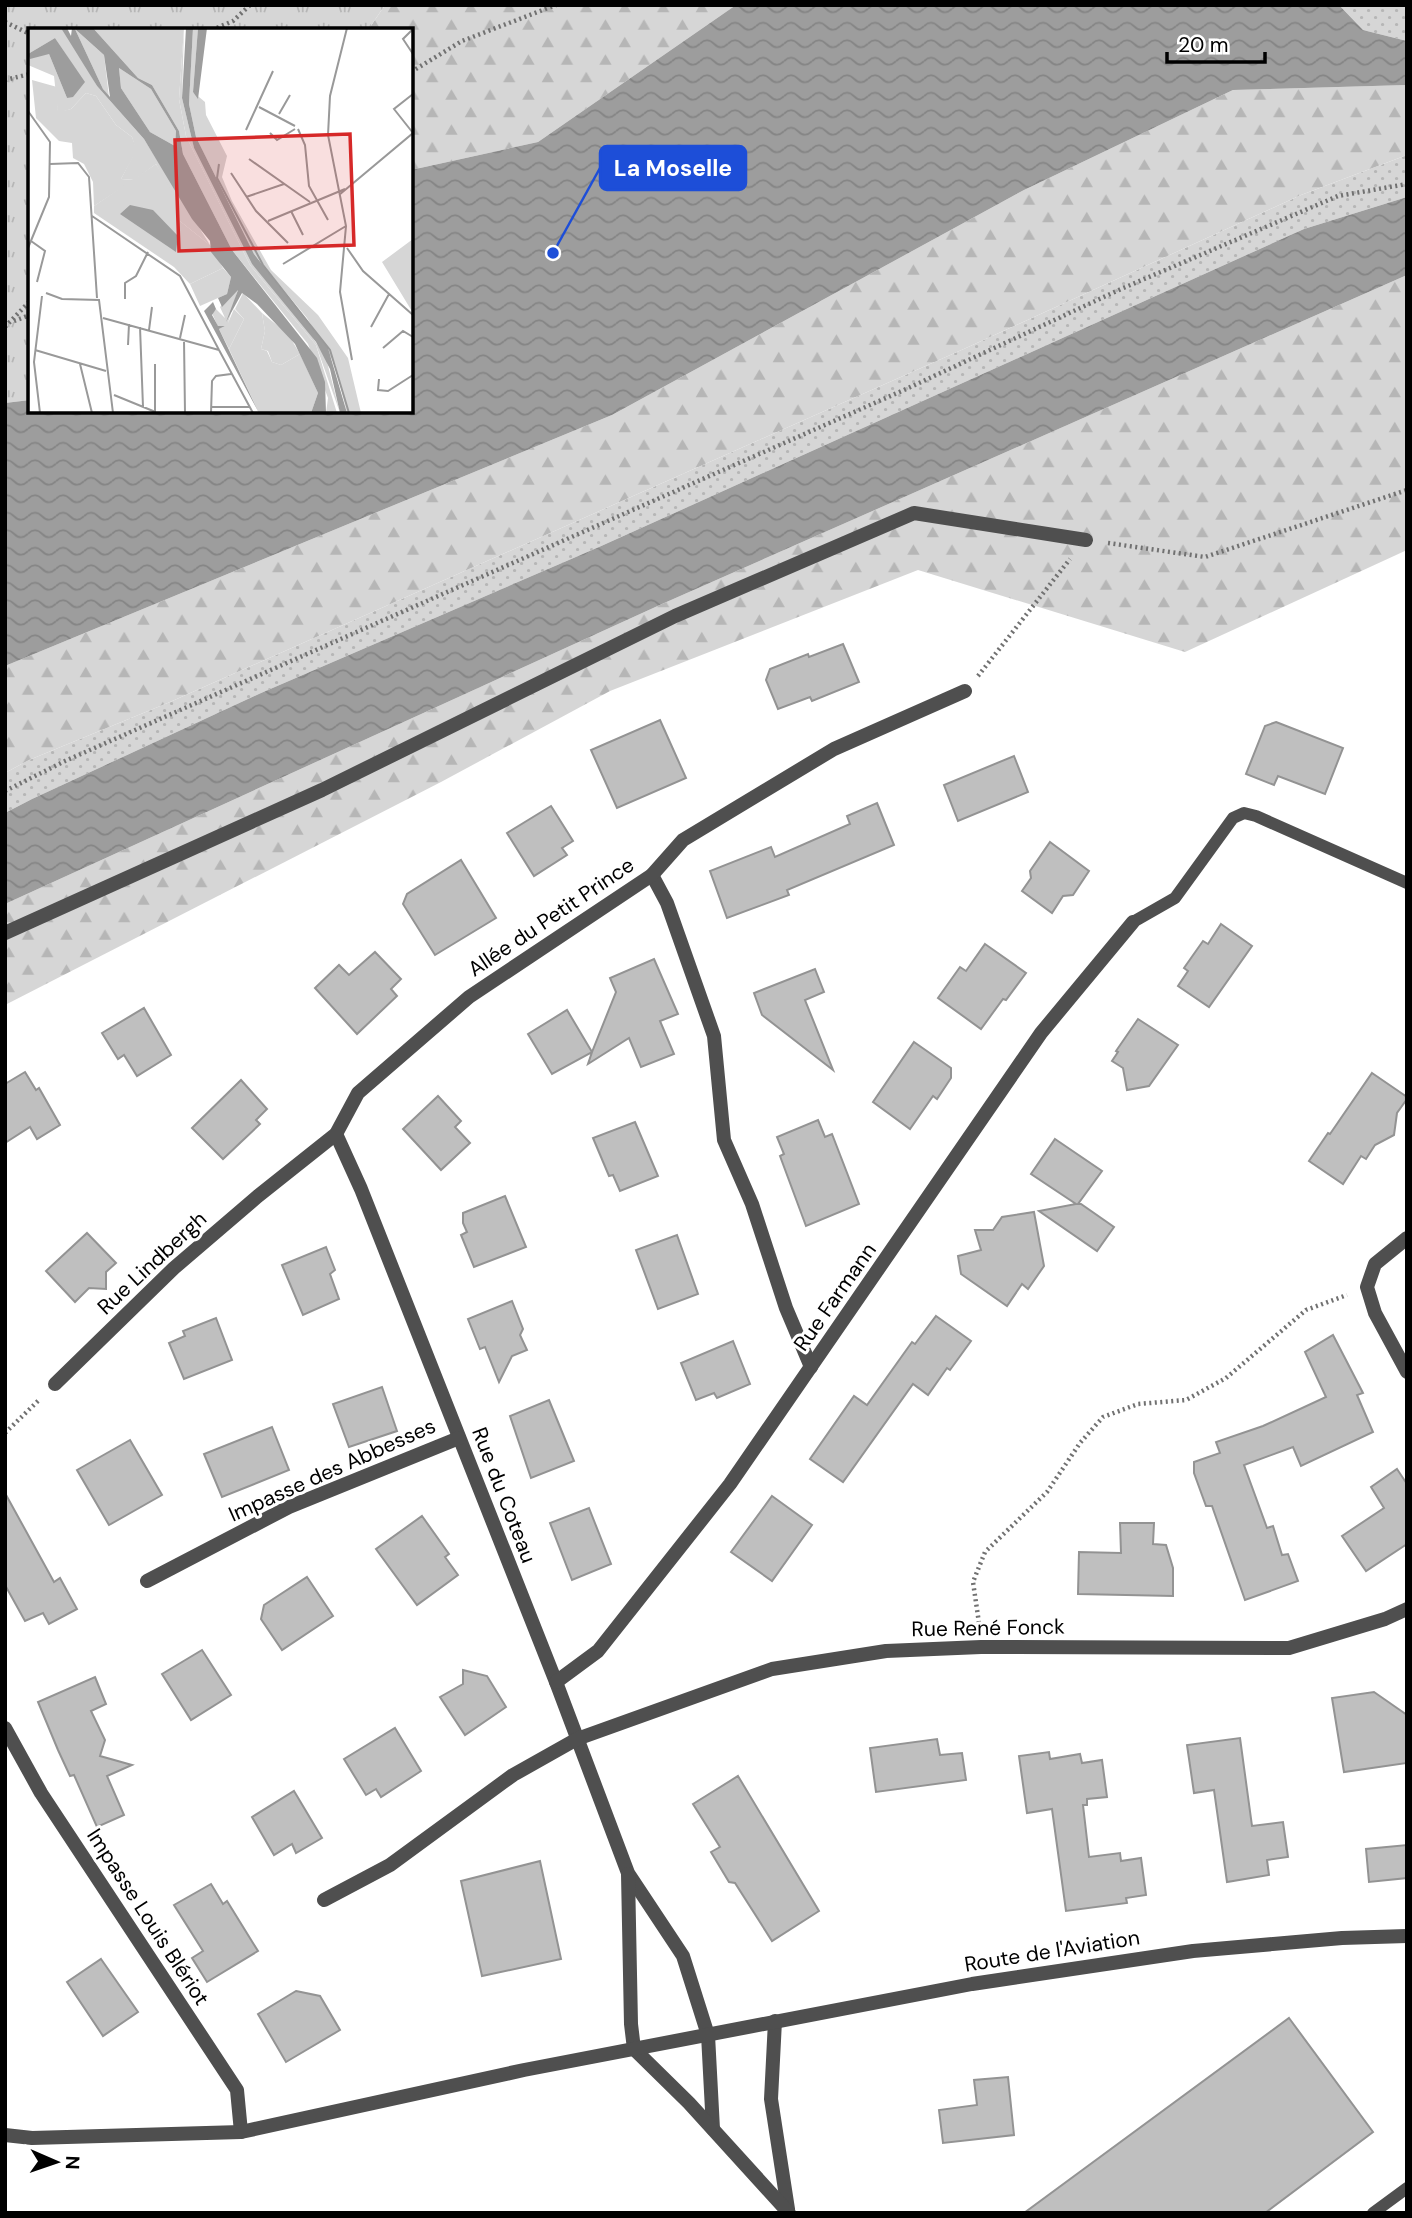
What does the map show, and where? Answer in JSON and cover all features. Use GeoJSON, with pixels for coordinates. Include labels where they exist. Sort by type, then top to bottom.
{"type":"FeatureCollection","features":[{"type":"Feature","properties":{"kind":"street"},"geometry":{"type":"LineString","coordinates":[[5,933],[321,790],[675,616],[914,513],[1086,540]]}},
{"type":"Feature","properties":{"kind":"street","name":"Allée du Petit Prince"},"geometry":{"type":"LineString","coordinates":[[336,1134],[358,1093],[469,997],[652,875],[683,840],[834,749],[965,691]]}},
{"type":"Feature","properties":{"kind":"street"},"geometry":{"type":"LineString","coordinates":[[652,875],[667,903],[714,1036],[723,1140],[752,1204],[786,1308],[811,1367]]}},
{"type":"Feature","properties":{"kind":"street","name":"Rue Farmann"},"geometry":{"type":"LineString","coordinates":[[556,1682],[598,1651],[730,1483],[1041,1033],[1133,922]]}},
{"type":"Feature","properties":{"kind":"street","name":"Rue Lindbergh"},"geometry":{"type":"LineString","coordinates":[[55,1384],[174,1268],[336,1134]]}},
{"type":"Feature","properties":{"kind":"street","name":"Rue du Coteau"},"geometry":{"type":"LineString","coordinates":[[336,1134],[361,1189],[556,1682],[628,1873],[683,1956],[708,2035],[713,2129]]}},
{"type":"Feature","properties":{"kind":"street"},"geometry":{"type":"LineString","coordinates":[[1407,1238],[1375,1264],[1367,1287],[1375,1313],[1407,1372]]}},
{"type":"Feature","properties":{"kind":"street","name":"Impasse des Abbesses"},"geometry":{"type":"LineString","coordinates":[[147,1581],[289,1507],[459,1438]]}},
{"type":"Feature","properties":{"kind":"street","name":"Rue René Fonck"},"geometry":{"type":"LineString","coordinates":[[324,1900],[390,1865],[513,1775],[577,1739],[772,1669],[886,1651],[981,1647],[1289,1648],[1385,1619],[1407,1609]]}},
{"type":"Feature","properties":{"kind":"street","name":"Impasse Louis Blériot"},"geometry":{"type":"LineString","coordinates":[[5,1728],[41,1793],[237,2090],[241,2132]]}},
{"type":"Feature","properties":{"kind":"street","name":"Rue du Coteau"},"geometry":{"type":"LineString","coordinates":[[628,1873],[631,2024],[634,2049]]}},
{"type":"Feature","properties":{"kind":"street","name":"Route de l'Aviation"},"geometry":{"type":"LineString","coordinates":[[5,2135],[32,2138],[241,2132],[524,2070],[972,1984],[1193,1951],[1342,1938],[1407,1936]]}},
{"type":"Feature","properties":{"kind":"street"},"geometry":{"type":"LineString","coordinates":[[775,2021],[771,2099],[789,2212]]}},
{"type":"Feature","properties":{"kind":"street"},"geometry":{"type":"LineString","coordinates":[[634,2049],[713,2129],[789,2212]]}},
{"type":"Feature","properties":{"kind":"lane"},"geometry":{"type":"LineString","coordinates":[[1133,922],[1175,898],[1233,818],[1244,813],[1407,883]]}},
{"type":"Feature","properties":{"kind":"lane"},"geometry":{"type":"LineString","coordinates":[[1373,2213],[1407,2188]]}},
{"type":"Feature","properties":{"kind":"path"},"geometry":{"type":"LineString","coordinates":[[217,28],[233,21],[250,5]]}},
{"type":"Feature","properties":{"kind":"path"},"geometry":{"type":"LineString","coordinates":[[413,71],[462,41],[556,5]]}},
{"type":"Feature","properties":{"kind":"path"},"geometry":{"type":"LineString","coordinates":[[5,22],[28,33]]}},
{"type":"Feature","properties":{"kind":"path"},"geometry":{"type":"LineString","coordinates":[[5,80],[28,74]]}},
{"type":"Feature","properties":{"kind":"path"},"geometry":{"type":"LineString","coordinates":[[5,791],[78,755],[904,390],[1121,289],[1338,196],[1407,184]]}},
{"type":"Feature","properties":{"kind":"path"},"geometry":{"type":"LineString","coordinates":[[5,327],[28,303]]}},
{"type":"Feature","properties":{"kind":"path"},"geometry":{"type":"LineString","coordinates":[[11,322],[28,316]]}},
{"type":"Feature","properties":{"kind":"path"},"geometry":{"type":"LineString","coordinates":[[965,691],[1086,540],[1205,557],[1407,490]]}},
{"type":"Feature","properties":{"kind":"path"},"geometry":{"type":"LineString","coordinates":[[981,1647],[973,1582],[985,1552],[1047,1492],[1080,1443],[1103,1417],[1138,1404],[1186,1400],[1226,1378],[1306,1310],[1367,1287]]}},
{"type":"Feature","properties":{"kind":"path"},"geometry":{"type":"LineString","coordinates":[[5,1433],[55,1384]]}},
{"type":"Feature","properties":{"kind":"green space"},"geometry":{"type":"Polygon","coordinates":[[[5,5],[385,5],[369,28],[28,28],[28,400],[5,403],[5,5]]]}},
{"type":"Feature","properties":{"kind":"green space"},"geometry":{"type":"Polygon","coordinates":[[[385,5],[736,5],[538,142],[413,170],[413,28],[369,28],[385,5]]]}},
{"type":"Feature","properties":{"kind":"green space"},"geometry":{"type":"Polygon","coordinates":[[[1339,5],[1407,5],[1407,41],[1363,30],[1339,5]]]}},
{"type":"Feature","properties":{"kind":"green space"},"geometry":{"type":"Polygon","coordinates":[[[1407,85],[1407,155],[1301,195],[966,348],[170,702],[29,760],[5,773],[5,666],[612,415],[1024,190],[1233,90],[1407,85]]]}},
{"type":"Feature","properties":{"kind":"green space"},"geometry":{"type":"Polygon","coordinates":[[[1407,155],[1407,197],[1304,229],[599,547],[261,693],[5,813],[5,773],[29,760],[170,702],[966,348],[1301,195],[1407,155]]]}},
{"type":"Feature","properties":{"kind":"green space"},"geometry":{"type":"Polygon","coordinates":[[[1407,275],[1407,550],[1185,652],[918,570],[610,691],[441,782],[5,1005],[5,904],[662,604],[1407,275]]]}},
{"type":"Feature","properties":{"kind":"water"},"geometry":{"type":"Polygon","coordinates":[[[736,5],[1339,5],[1363,30],[1407,41],[1407,85],[1233,90],[1024,190],[612,415],[5,666],[5,403],[28,400],[28,413],[413,413],[413,170],[538,142],[736,5]]]}},
{"type":"Feature","properties":{"kind":"water"},"geometry":{"type":"Polygon","coordinates":[[[1407,197],[1407,275],[662,604],[5,904],[5,813],[32,799],[261,693],[599,547],[1304,229],[1407,197]]]}},
{"type":"Feature","properties":{"kind":"building"},"geometry":{"type":"Polygon","coordinates":[[[843,644],[859,682],[812,701],[810,697],[778,709],[766,680],[770,669],[843,644]]]}},
{"type":"Feature","properties":{"kind":"building"},"geometry":{"type":"Polygon","coordinates":[[[660,720],[686,778],[617,808],[591,750],[660,720]]]}},
{"type":"Feature","properties":{"kind":"building"},"geometry":{"type":"Polygon","coordinates":[[[1276,722],[1343,748],[1325,794],[1278,776],[1274,785],[1246,774],[1265,726],[1276,722]]]}},
{"type":"Feature","properties":{"kind":"building"},"geometry":{"type":"Polygon","coordinates":[[[1014,756],[1028,792],[958,821],[944,785],[1014,756]]]}},
{"type":"Feature","properties":{"kind":"building"},"geometry":{"type":"Polygon","coordinates":[[[877,803],[894,845],[787,890],[789,895],[727,918],[710,871],[771,847],[775,857],[850,824],[847,816],[877,803]]]}},
{"type":"Feature","properties":{"kind":"building"},"geometry":{"type":"Polygon","coordinates":[[[551,806],[573,841],[562,848],[567,855],[534,876],[507,833],[551,806]]]}},
{"type":"Feature","properties":{"kind":"building"},"geometry":{"type":"Polygon","coordinates":[[[1050,842],[1089,871],[1073,895],[1063,896],[1052,913],[1022,891],[1031,878],[1030,871],[1050,842]]]}},
{"type":"Feature","properties":{"kind":"building"},"geometry":{"type":"Polygon","coordinates":[[[461,860],[496,918],[435,955],[403,904],[407,894],[461,860]]]}},
{"type":"Feature","properties":{"kind":"building"},"geometry":{"type":"Polygon","coordinates":[[[1221,924],[1252,946],[1209,1007],[1178,986],[1188,971],[1184,968],[1203,941],[1208,944],[1221,924]]]}},
{"type":"Feature","properties":{"kind":"building"},"geometry":{"type":"Polygon","coordinates":[[[985,944],[1026,973],[981,1029],[938,998],[960,967],[966,971],[985,944]]]}},
{"type":"Feature","properties":{"kind":"building"},"geometry":{"type":"Polygon","coordinates":[[[375,952],[401,979],[391,989],[397,996],[357,1034],[315,988],[339,965],[349,975],[375,952]]]}},
{"type":"Feature","properties":{"kind":"building"},"geometry":{"type":"Polygon","coordinates":[[[654,959],[678,1014],[660,1021],[674,1054],[641,1067],[629,1038],[588,1064],[616,992],[610,978],[654,959]]]}},
{"type":"Feature","properties":{"kind":"building"},"geometry":{"type":"Polygon","coordinates":[[[815,969],[824,992],[805,1000],[833,1070],[762,1015],[754,993],[815,969]]]}},
{"type":"Feature","properties":{"kind":"building"},"geometry":{"type":"Polygon","coordinates":[[[144,1008],[171,1055],[137,1076],[124,1055],[118,1059],[102,1033],[144,1008]]]}},
{"type":"Feature","properties":{"kind":"building"},"geometry":{"type":"Polygon","coordinates":[[[567,1010],[592,1052],[552,1074],[528,1034],[567,1010]]]}},
{"type":"Feature","properties":{"kind":"building"},"geometry":{"type":"Polygon","coordinates":[[[1138,1019],[1178,1045],[1149,1086],[1127,1090],[1123,1068],[1112,1061],[1138,1019]]]}},
{"type":"Feature","properties":{"kind":"building"},"geometry":{"type":"Polygon","coordinates":[[[914,1042],[951,1068],[951,1078],[937,1099],[933,1096],[910,1129],[873,1102],[914,1042]]]}},
{"type":"Feature","properties":{"kind":"building"},"geometry":{"type":"Polygon","coordinates":[[[25,1072],[36,1090],[39,1088],[60,1125],[37,1139],[30,1127],[5,1143],[5,1084],[25,1072]]]}},
{"type":"Feature","properties":{"kind":"building"},"geometry":{"type":"Polygon","coordinates":[[[1372,1073],[1407,1099],[1397,1113],[1394,1135],[1375,1145],[1366,1159],[1361,1156],[1343,1184],[1309,1161],[1372,1073]]]}},
{"type":"Feature","properties":{"kind":"building"},"geometry":{"type":"Polygon","coordinates":[[[241,1080],[267,1109],[256,1120],[260,1124],[223,1159],[192,1128],[241,1080]]]}},
{"type":"Feature","properties":{"kind":"building"},"geometry":{"type":"Polygon","coordinates":[[[438,1096],[461,1121],[455,1127],[470,1143],[441,1170],[403,1129],[438,1096]]]}},
{"type":"Feature","properties":{"kind":"building"},"geometry":{"type":"Polygon","coordinates":[[[818,1120],[825,1137],[832,1134],[859,1204],[806,1226],[780,1156],[784,1154],[777,1137],[818,1120]]]}},
{"type":"Feature","properties":{"kind":"building"},"geometry":{"type":"Polygon","coordinates":[[[635,1122],[658,1176],[620,1191],[613,1175],[609,1176],[593,1138],[635,1122]]]}},
{"type":"Feature","properties":{"kind":"building"},"geometry":{"type":"Polygon","coordinates":[[[1055,1139],[1102,1171],[1078,1204],[1114,1227],[1097,1251],[1039,1211],[1076,1204],[1031,1174],[1055,1139]]]}},
{"type":"Feature","properties":{"kind":"building"},"geometry":{"type":"Polygon","coordinates":[[[505,1196],[526,1247],[474,1267],[461,1235],[467,1232],[463,1213],[505,1196]]]}},
{"type":"Feature","properties":{"kind":"building"},"geometry":{"type":"Polygon","coordinates":[[[1034,1212],[1044,1266],[1028,1289],[1022,1284],[1007,1306],[961,1274],[958,1256],[981,1250],[975,1230],[993,1230],[1002,1217],[1034,1212]]]}},
{"type":"Feature","properties":{"kind":"building"},"geometry":{"type":"Polygon","coordinates":[[[87,1233],[116,1263],[106,1272],[106,1289],[89,1288],[75,1302],[46,1271],[87,1233]]]}},
{"type":"Feature","properties":{"kind":"building"},"geometry":{"type":"Polygon","coordinates":[[[677,1235],[698,1294],[658,1309],[636,1250],[677,1235]]]}},
{"type":"Feature","properties":{"kind":"building"},"geometry":{"type":"Polygon","coordinates":[[[326,1247],[335,1270],[330,1274],[339,1299],[303,1315],[282,1265],[326,1247]]]}},
{"type":"Feature","properties":{"kind":"building"},"geometry":{"type":"Polygon","coordinates":[[[512,1301],[523,1329],[520,1335],[527,1350],[512,1356],[499,1382],[485,1347],[480,1349],[468,1319],[512,1301]]]}},
{"type":"Feature","properties":{"kind":"building"},"geometry":{"type":"Polygon","coordinates":[[[936,1316],[971,1341],[928,1395],[913,1384],[843,1482],[810,1459],[854,1396],[867,1405],[912,1342],[915,1344],[936,1316]]]}},
{"type":"Feature","properties":{"kind":"building"},"geometry":{"type":"Polygon","coordinates":[[[216,1318],[232,1360],[184,1379],[169,1343],[185,1336],[183,1331],[216,1318]]]}},
{"type":"Feature","properties":{"kind":"building"},"geometry":{"type":"Polygon","coordinates":[[[1333,1335],[1363,1393],[1357,1395],[1373,1432],[1301,1466],[1293,1447],[1244,1465],[1267,1528],[1273,1526],[1282,1555],[1288,1554],[1298,1581],[1245,1600],[1212,1506],[1206,1506],[1194,1473],[1194,1462],[1220,1453],[1216,1442],[1263,1426],[1326,1397],[1305,1352],[1333,1335]]]}},
{"type":"Feature","properties":{"kind":"building"},"geometry":{"type":"Polygon","coordinates":[[[733,1341],[750,1384],[717,1398],[714,1393],[696,1400],[681,1363],[733,1341]]]}},
{"type":"Feature","properties":{"kind":"building"},"geometry":{"type":"Polygon","coordinates":[[[382,1387],[397,1431],[349,1447],[333,1404],[382,1387]]]}},
{"type":"Feature","properties":{"kind":"building"},"geometry":{"type":"Polygon","coordinates":[[[549,1400],[574,1461],[531,1478],[510,1416],[549,1400]]]}},
{"type":"Feature","properties":{"kind":"building"},"geometry":{"type":"Polygon","coordinates":[[[272,1427],[289,1470],[222,1497],[204,1454],[272,1427]]]}},
{"type":"Feature","properties":{"kind":"building"},"geometry":{"type":"Polygon","coordinates":[[[130,1440],[162,1495],[109,1525],[77,1470],[130,1440]]]}},
{"type":"Feature","properties":{"kind":"building"},"geometry":{"type":"Polygon","coordinates":[[[1397,1469],[1407,1484],[1407,1544],[1366,1571],[1342,1536],[1384,1508],[1371,1487],[1397,1469]]]}},
{"type":"Feature","properties":{"kind":"building"},"geometry":{"type":"Polygon","coordinates":[[[5,1493],[54,1582],[60,1578],[77,1609],[49,1624],[43,1613],[25,1621],[5,1585],[5,1493]]]}},
{"type":"Feature","properties":{"kind":"building"},"geometry":{"type":"Polygon","coordinates":[[[772,1496],[812,1525],[772,1581],[731,1552],[772,1496]]]}},
{"type":"Feature","properties":{"kind":"building"},"geometry":{"type":"Polygon","coordinates":[[[589,1508],[611,1564],[572,1580],[550,1523],[589,1508]]]}},
{"type":"Feature","properties":{"kind":"building"},"geometry":{"type":"Polygon","coordinates":[[[422,1516],[449,1554],[445,1557],[458,1575],[417,1605],[376,1549],[422,1516]]]}},
{"type":"Feature","properties":{"kind":"building"},"geometry":{"type":"Polygon","coordinates":[[[1120,1523],[1154,1523],[1153,1544],[1166,1545],[1173,1568],[1173,1596],[1078,1594],[1079,1552],[1121,1553],[1120,1523]]]}},
{"type":"Feature","properties":{"kind":"building"},"geometry":{"type":"Polygon","coordinates":[[[307,1577],[333,1616],[282,1650],[261,1619],[264,1605],[307,1577]]]}},
{"type":"Feature","properties":{"kind":"building"},"geometry":{"type":"Polygon","coordinates":[[[202,1650],[231,1695],[191,1720],[162,1674],[202,1650]]]}},
{"type":"Feature","properties":{"kind":"building"},"geometry":{"type":"Polygon","coordinates":[[[463,1670],[487,1676],[506,1707],[465,1735],[440,1697],[463,1684],[463,1670]]]}},
{"type":"Feature","properties":{"kind":"building"},"geometry":{"type":"Polygon","coordinates":[[[95,1677],[106,1704],[91,1711],[105,1740],[100,1756],[132,1765],[107,1776],[124,1815],[97,1827],[74,1775],[70,1776],[38,1702],[95,1677]]]}},
{"type":"Feature","properties":{"kind":"building"},"geometry":{"type":"Polygon","coordinates":[[[1374,1692],[1407,1715],[1407,1763],[1344,1772],[1332,1698],[1374,1692]]]}},
{"type":"Feature","properties":{"kind":"building"},"geometry":{"type":"Polygon","coordinates":[[[395,1728],[421,1771],[381,1797],[376,1789],[366,1795],[344,1759],[395,1728]]]}},
{"type":"Feature","properties":{"kind":"building"},"geometry":{"type":"Polygon","coordinates":[[[1240,1738],[1252,1826],[1283,1822],[1288,1857],[1267,1860],[1269,1875],[1227,1882],[1214,1790],[1194,1793],[1187,1745],[1240,1738]]]}},
{"type":"Feature","properties":{"kind":"building"},"geometry":{"type":"Polygon","coordinates":[[[937,1739],[940,1755],[962,1753],[966,1780],[876,1792],[870,1748],[937,1739]]]}},
{"type":"Feature","properties":{"kind":"building"},"geometry":{"type":"Polygon","coordinates":[[[1049,1752],[1050,1759],[1080,1754],[1082,1763],[1102,1760],[1107,1797],[1087,1799],[1087,1805],[1083,1805],[1089,1857],[1120,1853],[1121,1861],[1141,1858],[1146,1895],[1126,1898],[1127,1903],[1066,1911],[1052,1809],[1027,1813],[1019,1756],[1049,1752]]]}},
{"type":"Feature","properties":{"kind":"building"},"geometry":{"type":"Polygon","coordinates":[[[738,1776],[819,1911],[772,1941],[735,1883],[729,1882],[711,1852],[720,1847],[693,1804],[738,1776]]]}},
{"type":"Feature","properties":{"kind":"building"},"geometry":{"type":"Polygon","coordinates":[[[294,1791],[322,1838],[296,1853],[292,1844],[274,1855],[252,1817],[294,1791]]]}},
{"type":"Feature","properties":{"kind":"building"},"geometry":{"type":"Polygon","coordinates":[[[1407,1845],[1407,1878],[1369,1882],[1366,1849],[1407,1845]]]}},
{"type":"Feature","properties":{"kind":"building"},"geometry":{"type":"Polygon","coordinates":[[[540,1861],[561,1959],[482,1976],[461,1881],[540,1861]]]}},
{"type":"Feature","properties":{"kind":"building"},"geometry":{"type":"Polygon","coordinates":[[[211,1884],[223,1904],[227,1901],[258,1951],[207,1982],[192,1958],[203,1951],[174,1905],[211,1884]]]}},
{"type":"Feature","properties":{"kind":"building"},"geometry":{"type":"Polygon","coordinates":[[[101,1959],[138,2012],[103,2036],[67,1982],[101,1959]]]}},
{"type":"Feature","properties":{"kind":"building"},"geometry":{"type":"Polygon","coordinates":[[[296,1991],[320,1996],[340,2030],[286,2062],[258,2014],[296,1991]]]}},
{"type":"Feature","properties":{"kind":"building"},"geometry":{"type":"Polygon","coordinates":[[[1289,2018],[1373,2132],[1265,2213],[1024,2213],[1289,2018]]]}},
{"type":"Feature","properties":{"kind":"building"},"geometry":{"type":"Polygon","coordinates":[[[1008,2077],[1014,2135],[943,2143],[939,2110],[977,2105],[974,2080],[1008,2077]]]}},
{"type":"Feature","properties":{"kind":"place","name":"La Moselle"},"geometry":{"type":"Point","coordinates":[553,253]}}]}
